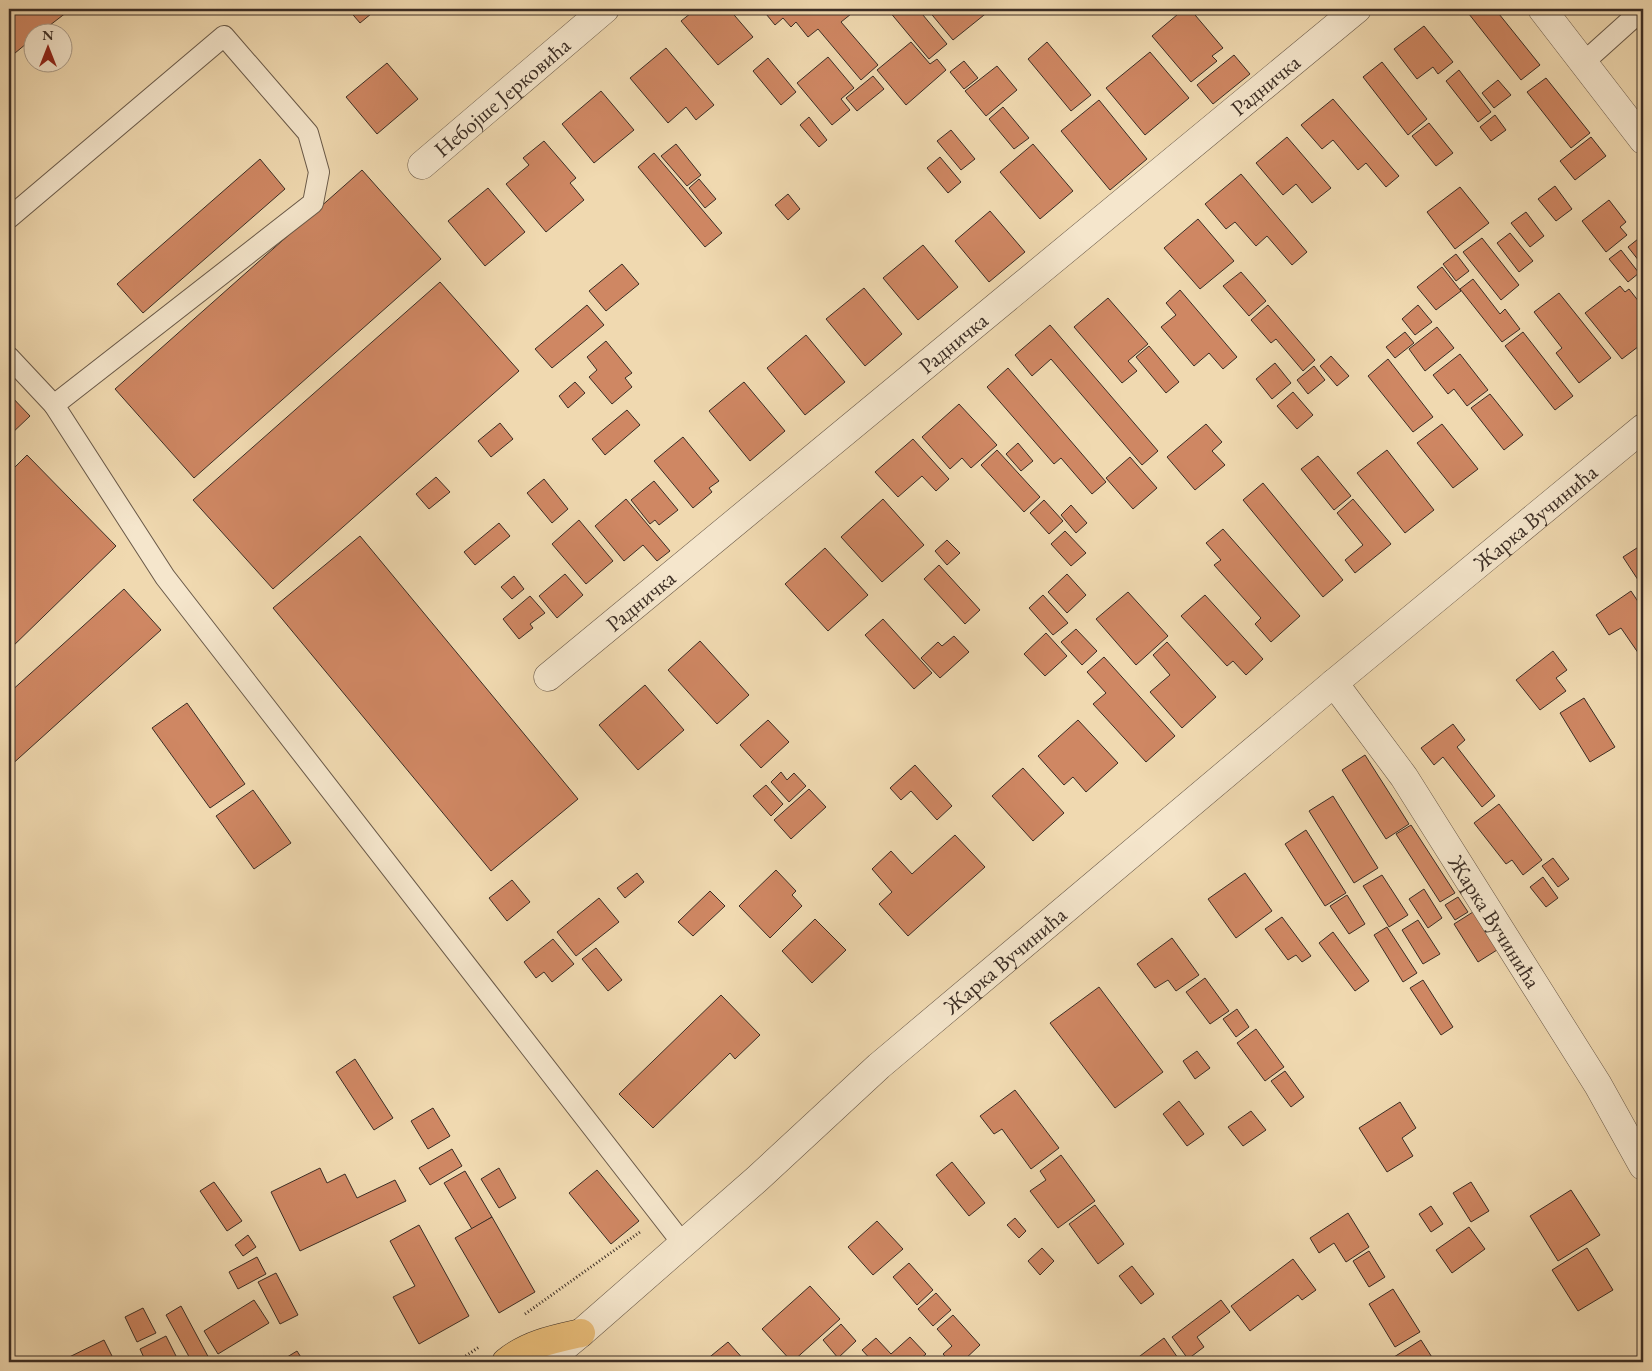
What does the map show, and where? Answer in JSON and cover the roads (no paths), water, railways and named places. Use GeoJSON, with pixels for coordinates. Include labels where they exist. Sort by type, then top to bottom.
{"type":"FeatureCollection","features":[{"type":"Feature","properties":{"kind":"main road"},"geometry":{"type":"LineString","coordinates":[[506,1362],[516,1354],[546,1340],[581,1333]]}},
{"type":"Feature","properties":{"kind":"street","name":"Небојше Јерковића"},"geometry":{"type":"LineString","coordinates":[[422,165],[605,9]]}},
{"type":"Feature","properties":{"kind":"street","name":"Радничка"},"geometry":{"type":"LineString","coordinates":[[548,677],[1357,9]]}},
{"type":"Feature","properties":{"kind":"street"},"geometry":{"type":"LineString","coordinates":[[1542,9],[1643,140]]}},
{"type":"Feature","properties":{"kind":"street","name":"Жарка Вучинића"},"geometry":{"type":"LineString","coordinates":[[546,1362],[683,1244],[879,1066],[1334,683],[1643,428]]}},
{"type":"Feature","properties":{"kind":"street","name":"Жарка Вучинића"},"geometry":{"type":"LineString","coordinates":[[1334,683],[1404,777],[1598,1085],[1643,1166]]}},
{"type":"Feature","properties":{"kind":"lane"},"geometry":{"type":"LineString","coordinates":[[1583,63],[1643,9]]}},
{"type":"Feature","properties":{"kind":"lane"},"geometry":{"type":"LineString","coordinates":[[9,218],[224,36],[308,134],[319,172],[313,202],[54,405]]}},
{"type":"Feature","properties":{"kind":"lane"},"geometry":{"type":"LineString","coordinates":[[9,357],[54,405],[165,577],[683,1244]]}}]}
